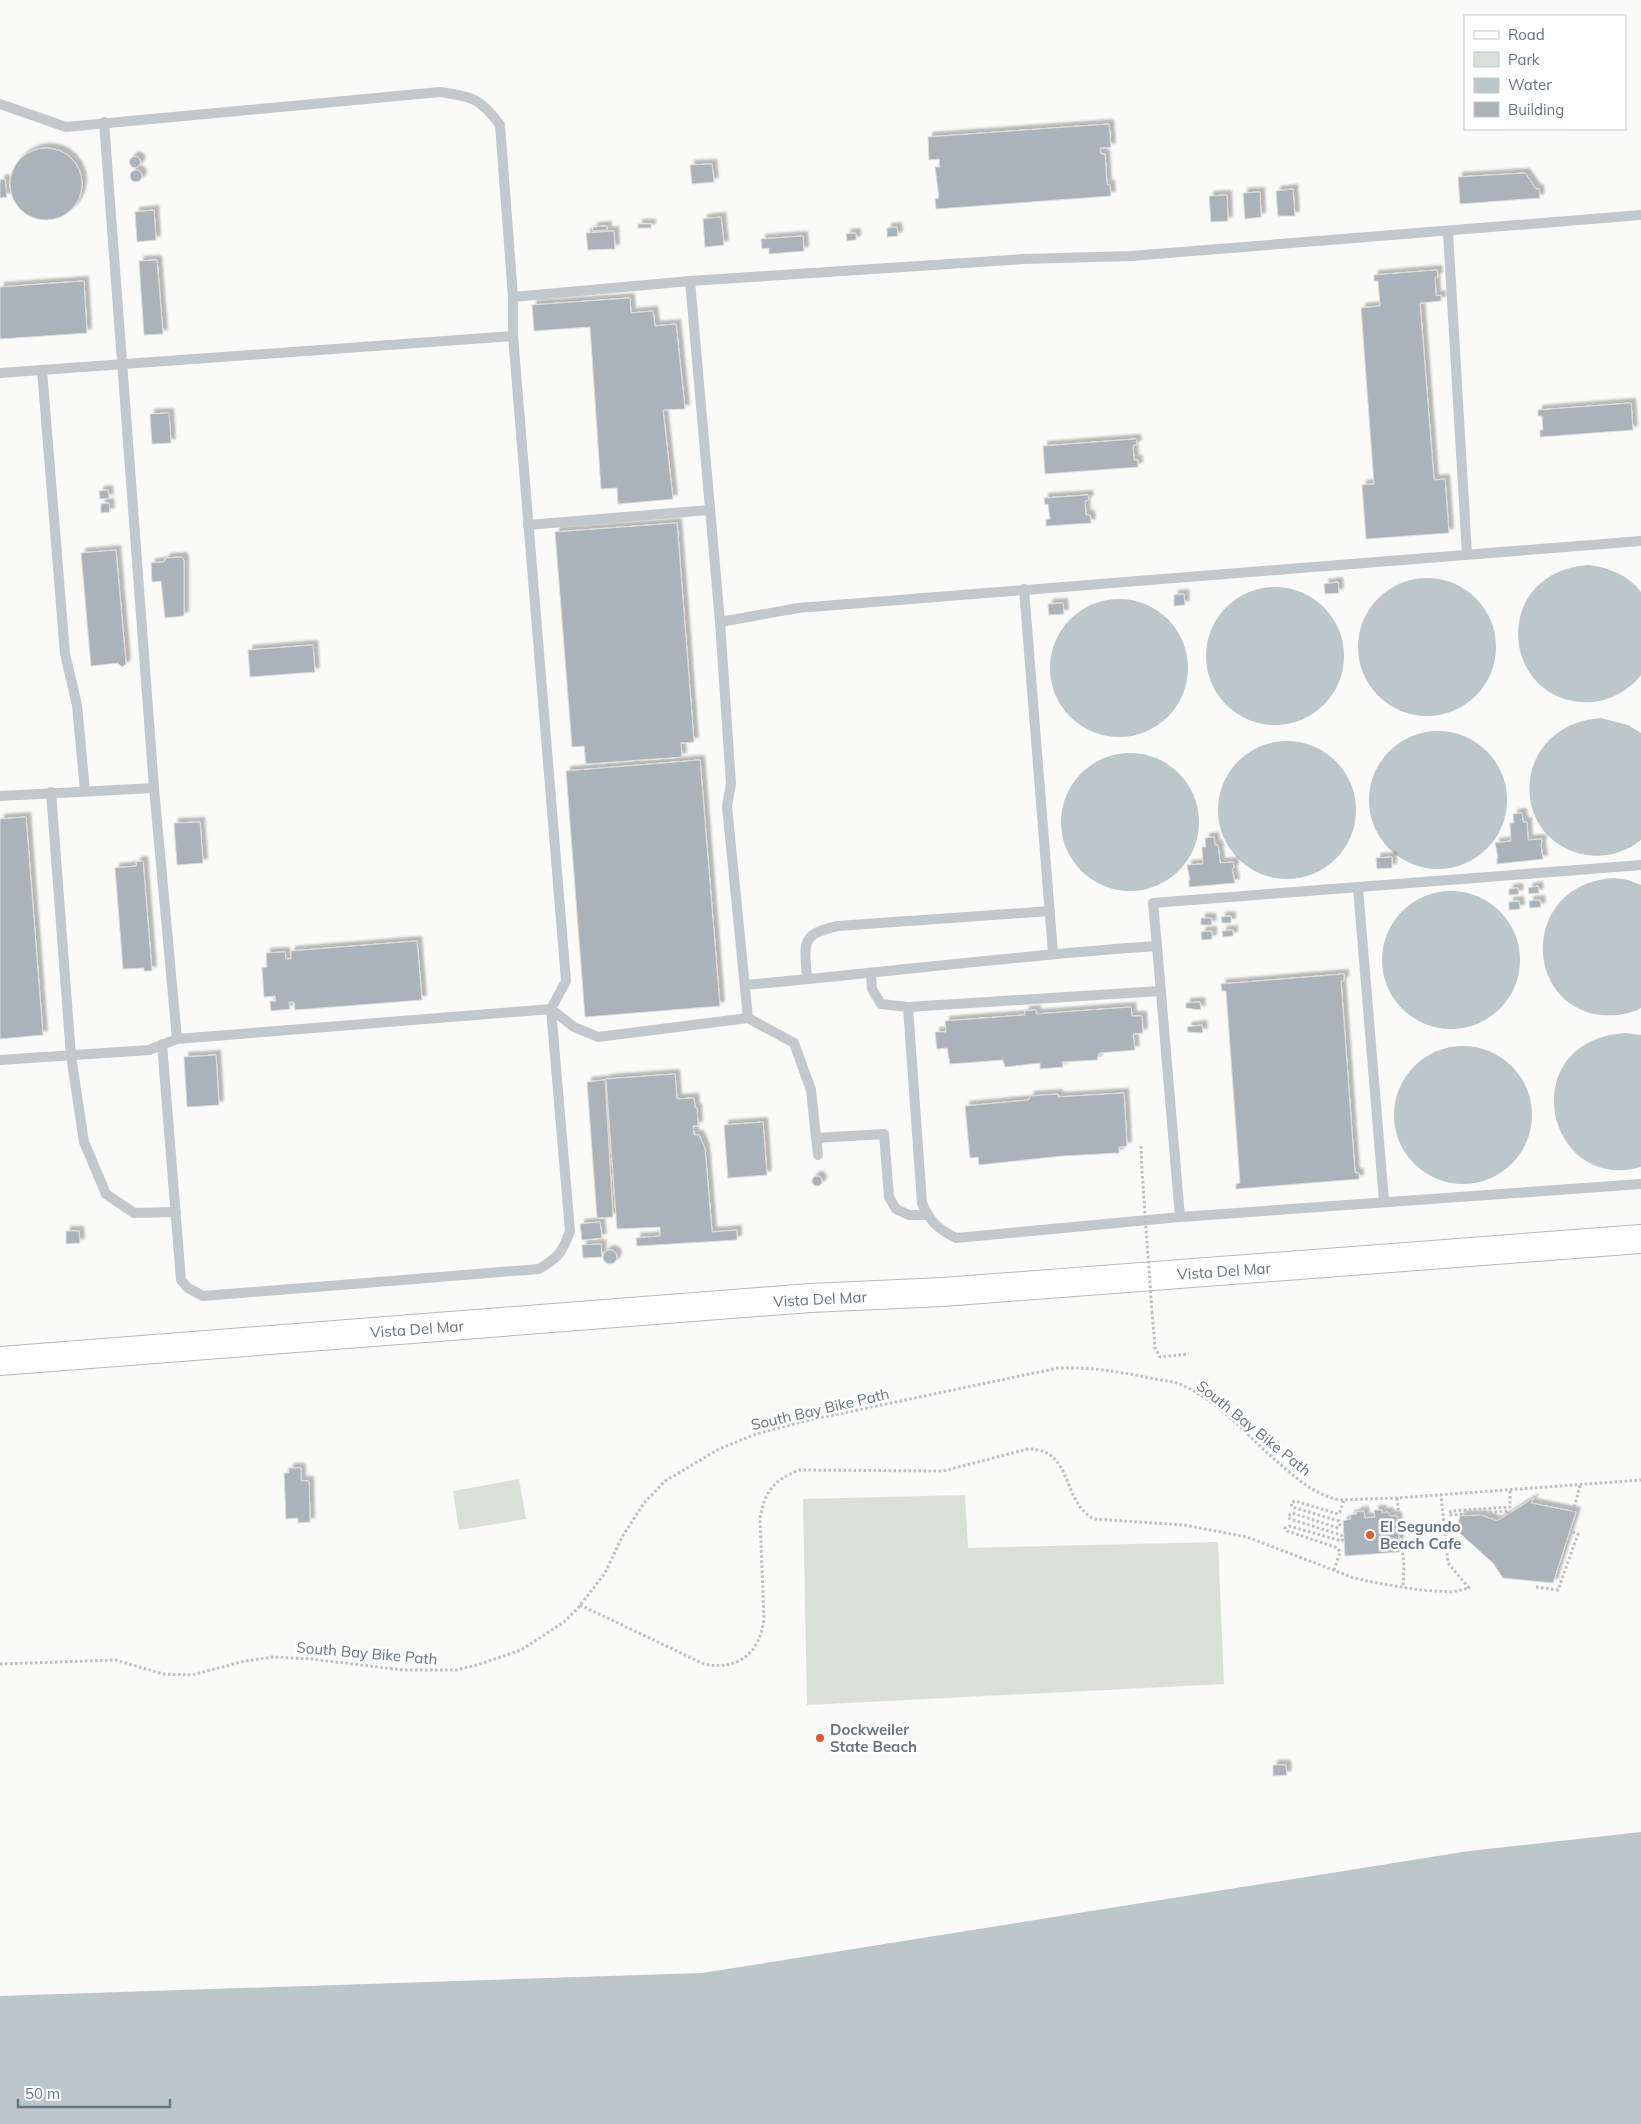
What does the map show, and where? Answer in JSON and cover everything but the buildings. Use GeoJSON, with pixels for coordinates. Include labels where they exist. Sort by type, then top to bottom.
{"type":"FeatureCollection","features":[{"type":"Feature","properties":{"kind":"main road","name":"Vista Del Mar"},"geometry":{"type":"LineString","coordinates":[[0,1361],[801,1299],[943,1292],[1641,1238]]}},
{"type":"Feature","properties":{"kind":"lane"},"geometry":{"type":"LineString","coordinates":[[0,104],[66,127],[440,92],[467,96],[486,107],[500,125],[513,297],[513,336],[566,981],[551,1009],[570,1231],[556,1258],[539,1269],[203,1296],[188,1288],[181,1280],[162,1044]]}},
{"type":"Feature","properties":{"kind":"lane"},"geometry":{"type":"LineString","coordinates":[[104,122],[154,788],[177,1039]]}},
{"type":"Feature","properties":{"kind":"lane"},"geometry":{"type":"LineString","coordinates":[[513,297],[690,281],[1024,259],[1131,256],[1641,215]]}},
{"type":"Feature","properties":{"kind":"lane"},"geometry":{"type":"LineString","coordinates":[[1448,232],[1467,554]]}},
{"type":"Feature","properties":{"kind":"lane"},"geometry":{"type":"LineString","coordinates":[[690,281],[720,622],[731,784],[727,806],[748,1018]]}},
{"type":"Feature","properties":{"kind":"lane"},"geometry":{"type":"LineString","coordinates":[[0,373],[513,336]]}},
{"type":"Feature","properties":{"kind":"lane"},"geometry":{"type":"LineString","coordinates":[[42,370],[65,654],[77,705],[85,791]]}},
{"type":"Feature","properties":{"kind":"lane"},"geometry":{"type":"LineString","coordinates":[[528,525],[710,510]]}},
{"type":"Feature","properties":{"kind":"lane"},"geometry":{"type":"LineString","coordinates":[[720,622],[798,608],[1641,541]]}},
{"type":"Feature","properties":{"kind":"lane"},"geometry":{"type":"LineString","coordinates":[[1024,589],[1054,953]]}},
{"type":"Feature","properties":{"kind":"lane"},"geometry":{"type":"LineString","coordinates":[[0,796],[154,788]]}},
{"type":"Feature","properties":{"kind":"lane"},"geometry":{"type":"LineString","coordinates":[[51,792],[71,1056],[84,1142],[106,1194],[134,1212],[176,1212]]}},
{"type":"Feature","properties":{"kind":"lane"},"geometry":{"type":"LineString","coordinates":[[1180,1216],[1153,903],[1641,865]]}},
{"type":"Feature","properties":{"kind":"lane"},"geometry":{"type":"LineString","coordinates":[[1358,888],[1384,1201]]}},
{"type":"Feature","properties":{"kind":"lane"},"geometry":{"type":"LineString","coordinates":[[806,980],[805,947],[810,935],[820,930],[838,926],[1050,911]]}},
{"type":"Feature","properties":{"kind":"lane"},"geometry":{"type":"LineString","coordinates":[[745,985],[871,974],[1054,953],[1157,946]]}},
{"type":"Feature","properties":{"kind":"lane"},"geometry":{"type":"LineString","coordinates":[[871,974],[872,989],[881,1004],[908,1006],[1160,991]]}},
{"type":"Feature","properties":{"kind":"lane"},"geometry":{"type":"LineString","coordinates":[[908,1006],[922,1203],[927,1214],[940,1231],[956,1238],[1180,1216],[1641,1184]]}},
{"type":"Feature","properties":{"kind":"lane"},"geometry":{"type":"LineString","coordinates":[[0,1060],[149,1050],[177,1039],[551,1009],[574,1027],[598,1037],[748,1018],[794,1043],[811,1090],[818,1154]]}},
{"type":"Feature","properties":{"kind":"lane"},"geometry":{"type":"LineString","coordinates":[[816,1138],[884,1134],[889,1197],[896,1209],[909,1215],[927,1214]]}},
{"type":"Feature","properties":{"kind":"path"},"geometry":{"type":"LineString","coordinates":[[1140,1146],[1155,1348],[1160,1357],[1190,1354]]}},
{"type":"Feature","properties":{"kind":"path","name":"South Bay Bike Path"},"geometry":{"type":"LineString","coordinates":[[0,1664],[88,1659],[116,1660],[163,1674],[192,1675],[256,1659],[282,1657],[403,1670],[456,1670],[501,1659],[521,1650],[564,1622],[605,1573],[622,1537],[644,1504],[665,1481],[719,1449],[756,1434],[805,1421],[1058,1368],[1084,1367],[1114,1370],[1175,1382],[1188,1387],[1222,1412],[1307,1486],[1331,1498],[1344,1500],[1397,1498],[1641,1480]]}},
{"type":"Feature","properties":{"kind":"path"},"geometry":{"type":"LineString","coordinates":[[580,1605],[704,1664],[721,1666],[737,1662],[749,1655],[757,1645],[762,1633],[764,1620],[760,1518],[763,1502],[771,1488],[783,1476],[799,1470],[943,1470],[1028,1449],[1043,1451],[1054,1458],[1062,1468],[1078,1508],[1085,1515],[1094,1519],[1184,1525],[1224,1532],[1247,1537],[1354,1578],[1403,1587],[1452,1592],[1469,1588],[1448,1563],[1441,1495]]}},
{"type":"Feature","properties":{"kind":"path"},"geometry":{"type":"LineString","coordinates":[[1573,1512],[1580,1485]]}},
{"type":"Feature","properties":{"kind":"path"},"geometry":{"type":"LineString","coordinates":[[1508,1514],[1509,1511],[1449,1514],[1450,1511],[1510,1507],[1510,1490]]}},
{"type":"Feature","properties":{"kind":"path"},"geometry":{"type":"LineString","coordinates":[[1397,1498],[1404,1566],[1403,1587]]}},
{"type":"Feature","properties":{"kind":"path"},"geometry":{"type":"LineString","coordinates":[[1334,1570],[1340,1553],[1338,1548],[1287,1531],[1285,1528],[1289,1526],[1341,1541],[1343,1539],[1342,1535],[1288,1517],[1292,1513],[1338,1528],[1339,1521],[1292,1507],[1291,1503],[1295,1501],[1338,1514],[1344,1500]]}},
{"type":"Feature","properties":{"kind":"path"},"geometry":{"type":"LineString","coordinates":[[1536,1587],[1558,1590],[1578,1534],[1570,1531]]}},
{"type":"Feature","properties":{"kind":"green space"},"geometry":{"type":"Polygon","coordinates":[[[519,1479],[526,1519],[459,1530],[453,1491],[519,1479]]]}},
{"type":"Feature","properties":{"kind":"green space"},"geometry":{"type":"Polygon","coordinates":[[[965,1495],[968,1548],[1218,1542],[1224,1684],[807,1705],[803,1499],[965,1495]]]}},
{"type":"Feature","properties":{"kind":"water"},"geometry":{"type":"Polygon","coordinates":[[[1589,565],[1618,573],[1641,592],[1641,675],[1620,693],[1607,699],[1593,702],[1562,698],[1539,684],[1524,663],[1518,638],[1521,613],[1534,590],[1556,573],[1589,565]]]}},
{"type":"Feature","properties":{"kind":"water"},"geometry":{"type":"Polygon","coordinates":[[[1427,578],[1453,584],[1465,590],[1475,599],[1484,609],[1490,621],[1496,647],[1490,673],[1484,685],[1475,695],[1465,704],[1453,710],[1427,716],[1401,710],[1389,704],[1379,695],[1370,685],[1364,673],[1358,647],[1364,621],[1370,609],[1379,599],[1389,590],[1401,584],[1427,578]]]}},
{"type":"Feature","properties":{"kind":"water"},"geometry":{"type":"Polygon","coordinates":[[[1275,587],[1301,593],[1313,599],[1323,608],[1332,618],[1338,630],[1344,656],[1338,682],[1332,694],[1323,704],[1313,713],[1301,719],[1275,725],[1249,719],[1237,713],[1227,704],[1218,694],[1212,682],[1206,656],[1212,630],[1218,618],[1227,608],[1237,599],[1249,593],[1275,587]]]}},
{"type":"Feature","properties":{"kind":"water"},"geometry":{"type":"Polygon","coordinates":[[[1119,599],[1145,605],[1157,611],[1167,620],[1176,630],[1182,642],[1188,668],[1182,694],[1176,706],[1167,716],[1157,725],[1145,731],[1119,737],[1093,731],[1081,725],[1071,716],[1062,706],[1056,694],[1050,668],[1056,642],[1062,630],[1071,620],[1081,611],[1093,605],[1119,599]]]}},
{"type":"Feature","properties":{"kind":"water"},"geometry":{"type":"Polygon","coordinates":[[[1601,718],[1628,725],[1641,733],[1641,840],[1629,848],[1616,853],[1594,856],[1561,846],[1542,829],[1532,808],[1530,784],[1535,761],[1549,741],[1571,725],[1601,718]]]}},
{"type":"Feature","properties":{"kind":"water"},"geometry":{"type":"Polygon","coordinates":[[[1438,731],[1464,737],[1476,743],[1486,752],[1495,762],[1501,774],[1507,800],[1501,826],[1495,838],[1486,848],[1476,857],[1464,863],[1438,869],[1412,863],[1400,857],[1390,848],[1381,838],[1375,826],[1369,800],[1375,774],[1381,762],[1390,752],[1400,743],[1412,737],[1438,731]]]}},
{"type":"Feature","properties":{"kind":"water"},"geometry":{"type":"Polygon","coordinates":[[[1287,741],[1313,747],[1325,753],[1335,762],[1344,772],[1350,784],[1356,810],[1350,836],[1344,848],[1335,858],[1325,867],[1313,873],[1287,879],[1261,873],[1249,867],[1239,858],[1230,848],[1224,836],[1218,810],[1224,784],[1230,772],[1239,762],[1249,753],[1261,747],[1287,741]]]}},
{"type":"Feature","properties":{"kind":"water"},"geometry":{"type":"Polygon","coordinates":[[[1130,753],[1156,759],[1168,765],[1178,774],[1187,784],[1193,796],[1199,822],[1193,848],[1187,860],[1178,870],[1168,879],[1156,885],[1130,891],[1104,885],[1092,879],[1082,870],[1073,860],[1067,848],[1061,822],[1067,796],[1073,784],[1082,774],[1092,765],[1104,759],[1130,753]]]}},
{"type":"Feature","properties":{"kind":"water"},"geometry":{"type":"Polygon","coordinates":[[[1614,878],[1628,880],[1641,885],[1641,1008],[1621,1014],[1600,1015],[1574,1006],[1556,990],[1545,968],[1543,944],[1548,921],[1562,900],[1584,885],[1614,878]]]}},
{"type":"Feature","properties":{"kind":"water"},"geometry":{"type":"Polygon","coordinates":[[[1451,891],[1477,897],[1489,903],[1499,912],[1508,922],[1514,934],[1520,960],[1514,986],[1508,998],[1499,1008],[1489,1017],[1477,1023],[1451,1029],[1425,1023],[1413,1017],[1403,1008],[1394,998],[1388,986],[1382,960],[1388,934],[1394,922],[1403,912],[1413,903],[1425,897],[1451,891]]]}},
{"type":"Feature","properties":{"kind":"water"},"geometry":{"type":"Polygon","coordinates":[[[1625,1033],[1641,1035],[1641,1167],[1608,1169],[1583,1159],[1564,1139],[1555,1113],[1555,1086],[1566,1061],[1589,1042],[1625,1033]]]}},
{"type":"Feature","properties":{"kind":"water"},"geometry":{"type":"Polygon","coordinates":[[[1463,1046],[1489,1052],[1501,1058],[1511,1067],[1520,1077],[1526,1089],[1532,1115],[1526,1141],[1520,1153],[1511,1163],[1501,1172],[1489,1178],[1463,1184],[1437,1178],[1425,1172],[1415,1163],[1406,1153],[1400,1141],[1394,1115],[1400,1089],[1406,1077],[1415,1067],[1425,1058],[1437,1052],[1463,1046]]]}},
{"type":"Feature","properties":{"kind":"water"},"geometry":{"type":"Polygon","coordinates":[[[1641,1832],[1641,2124],[0,2124],[0,1996],[702,1973],[1469,1851],[1641,1832]]]}},
{"type":"Feature","properties":{"kind":"place","name":"El Segundo Beach Cafe"},"geometry":{"type":"Point","coordinates":[1370,1535]}},
{"type":"Feature","properties":{"kind":"place","name":"Dockweiler State Beach"},"geometry":{"type":"Point","coordinates":[820,1738]}}]}
